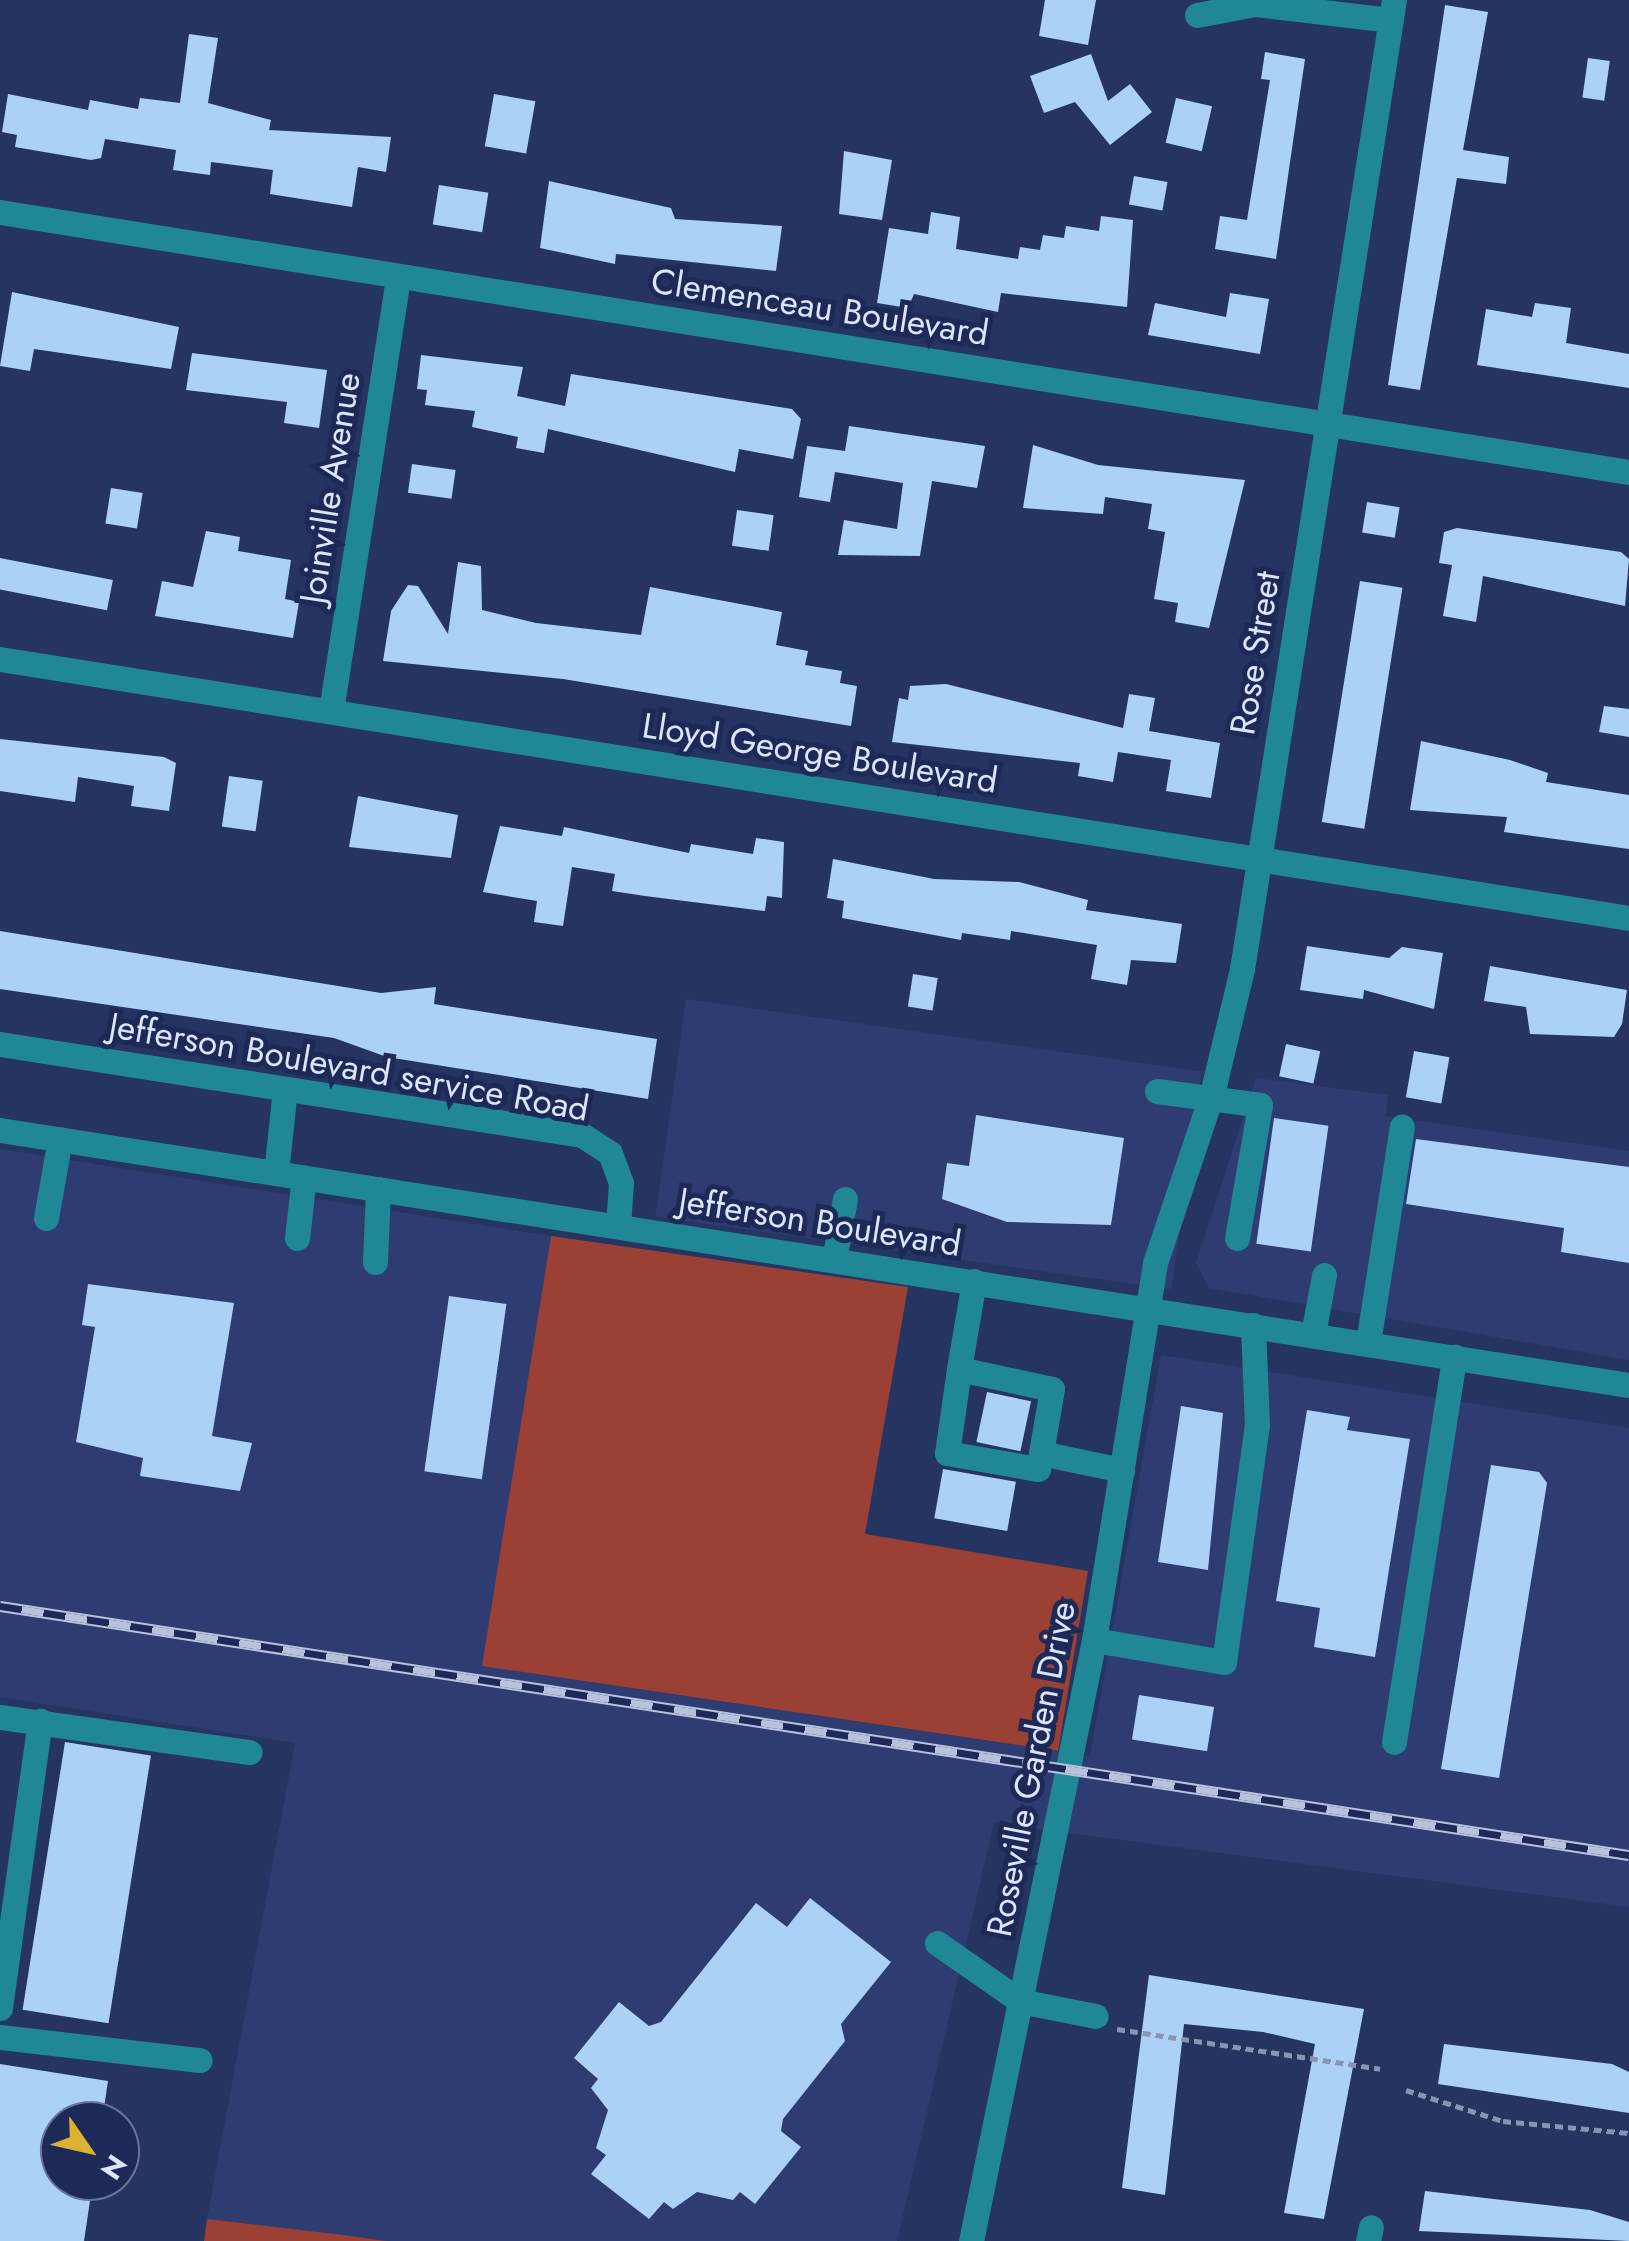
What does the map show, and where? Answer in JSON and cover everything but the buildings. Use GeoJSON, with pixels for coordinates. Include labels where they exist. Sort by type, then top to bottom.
{"type":"FeatureCollection","features":[{"type":"Feature","properties":{"kind":"street"},"geometry":{"type":"LineString","coordinates":[[1197,16],[1255,4],[1392,10]]}},
{"type":"Feature","properties":{"kind":"street","name":"Rose Street"},"geometry":{"type":"LineString","coordinates":[[1148,1308],[1175,1194],[1212,1094],[1260,858],[1392,10]]}},
{"type":"Feature","properties":{"kind":"street","name":"Clemenceau Boulevard"},"geometry":{"type":"LineString","coordinates":[[0,212],[1629,472]]}},
{"type":"Feature","properties":{"kind":"street","name":"Joinville Avenue"},"geometry":{"type":"LineString","coordinates":[[331,712],[398,276]]}},
{"type":"Feature","properties":{"kind":"street","name":"Lloyd George Boulevard"},"geometry":{"type":"LineString","coordinates":[[0,659],[1629,918]]}},
{"type":"Feature","properties":{"kind":"street","name":"Jefferson Boulevard service Road"},"geometry":{"type":"LineString","coordinates":[[0,1044],[582,1136],[610,1153],[621,1183],[618,1226]]}},
{"type":"Feature","properties":{"kind":"street"},"geometry":{"type":"LineString","coordinates":[[276,1173],[285,1088]]}},
{"type":"Feature","properties":{"kind":"street"},"geometry":{"type":"LineString","coordinates":[[1157,1091],[1212,1094],[1260,1106],[1237,1238]]}},
{"type":"Feature","properties":{"kind":"street"},"geometry":{"type":"LineString","coordinates":[[1368,1343],[1402,1127]]}},
{"type":"Feature","properties":{"kind":"street","name":"Jefferson Boulevard"},"geometry":{"type":"LineString","coordinates":[[0,1130],[1629,1385]]}},
{"type":"Feature","properties":{"kind":"street"},"geometry":{"type":"LineString","coordinates":[[46,1218],[60,1139]]}},
{"type":"Feature","properties":{"kind":"street"},"geometry":{"type":"LineString","coordinates":[[297,1238],[304,1177]]}},
{"type":"Feature","properties":{"kind":"street"},"geometry":{"type":"LineString","coordinates":[[375,1262],[378,1188]]}},
{"type":"Feature","properties":{"kind":"street"},"geometry":{"type":"LineString","coordinates":[[834,1260],[845,1199]]}},
{"type":"Feature","properties":{"kind":"street"},"geometry":{"type":"LineString","coordinates":[[1313,1334],[1324,1276]]}},
{"type":"Feature","properties":{"kind":"street"},"geometry":{"type":"LineString","coordinates":[[959,1369],[1052,1390],[1038,1469],[947,1454],[959,1369],[974,1281]]}},
{"type":"Feature","properties":{"kind":"street","name":"Roseville Garden Drive"},"geometry":{"type":"LineString","coordinates":[[972,2241],[1094,1640],[1148,1308]]}},
{"type":"Feature","properties":{"kind":"street"},"geometry":{"type":"LineString","coordinates":[[1094,1640],[1224,1662],[1257,1425],[1253,1325]]}},
{"type":"Feature","properties":{"kind":"street"},"geometry":{"type":"LineString","coordinates":[[1394,1742],[1454,1357]]}},
{"type":"Feature","properties":{"kind":"street"},"geometry":{"type":"LineString","coordinates":[[1041,1453],[1122,1470]]}},
{"type":"Feature","properties":{"kind":"street"},"geometry":{"type":"LineString","coordinates":[[0,1717],[250,1752]]}},
{"type":"Feature","properties":{"kind":"street"},"geometry":{"type":"LineString","coordinates":[[0,2008],[40,1721]]}},
{"type":"Feature","properties":{"kind":"street"},"geometry":{"type":"LineString","coordinates":[[936,1943],[1020,2002],[1105,2022]]}},
{"type":"Feature","properties":{"kind":"street"},"geometry":{"type":"LineString","coordinates":[[0,2037],[200,2060]]}},
{"type":"Feature","properties":{"kind":"path"},"geometry":{"type":"LineString","coordinates":[[1105,2022],[1380,2069]]}},
{"type":"Feature","properties":{"kind":"path"},"geometry":{"type":"LineString","coordinates":[[1406,2090],[1503,2121],[1629,2133]]}},
{"type":"Feature","properties":{"kind":"shaded area"},"geometry":{"type":"Polygon","coordinates":[[[686,999],[1202,1072],[1171,1289],[655,1217],[686,999]]]}},
{"type":"Feature","properties":{"kind":"shaded area"},"geometry":{"type":"Polygon","coordinates":[[[1256,1078],[1388,1095],[1386,1116],[1629,1151],[1629,1360],[1209,1288],[1196,1263],[1256,1078]]]}},
{"type":"Feature","properties":{"kind":"shaded area"},"geometry":{"type":"Polygon","coordinates":[[[0,1149],[551,1236],[483,1666],[1090,1756],[1161,1355],[1629,1428],[1629,1907],[994,1823],[897,2241],[386,2241],[207,2219],[295,1743],[0,1697],[0,1149]]]}},
{"type":"Feature","properties":{"kind":"shaded area"},"geometry":{"type":"Polygon","coordinates":[[[551,1236],[908,1287],[865,1534],[1088,1571],[1058,1751],[482,1666],[551,1236]]]}},
{"type":"Feature","properties":{"kind":"shaded area"},"geometry":{"type":"Polygon","coordinates":[[[207,2219],[343,2235],[386,2241],[204,2241],[207,2219]]]}},
{"type":"Feature","properties":{"kind":"railway"},"geometry":{"type":"LineString","coordinates":[[0,1606],[1629,1855]]}}]}
